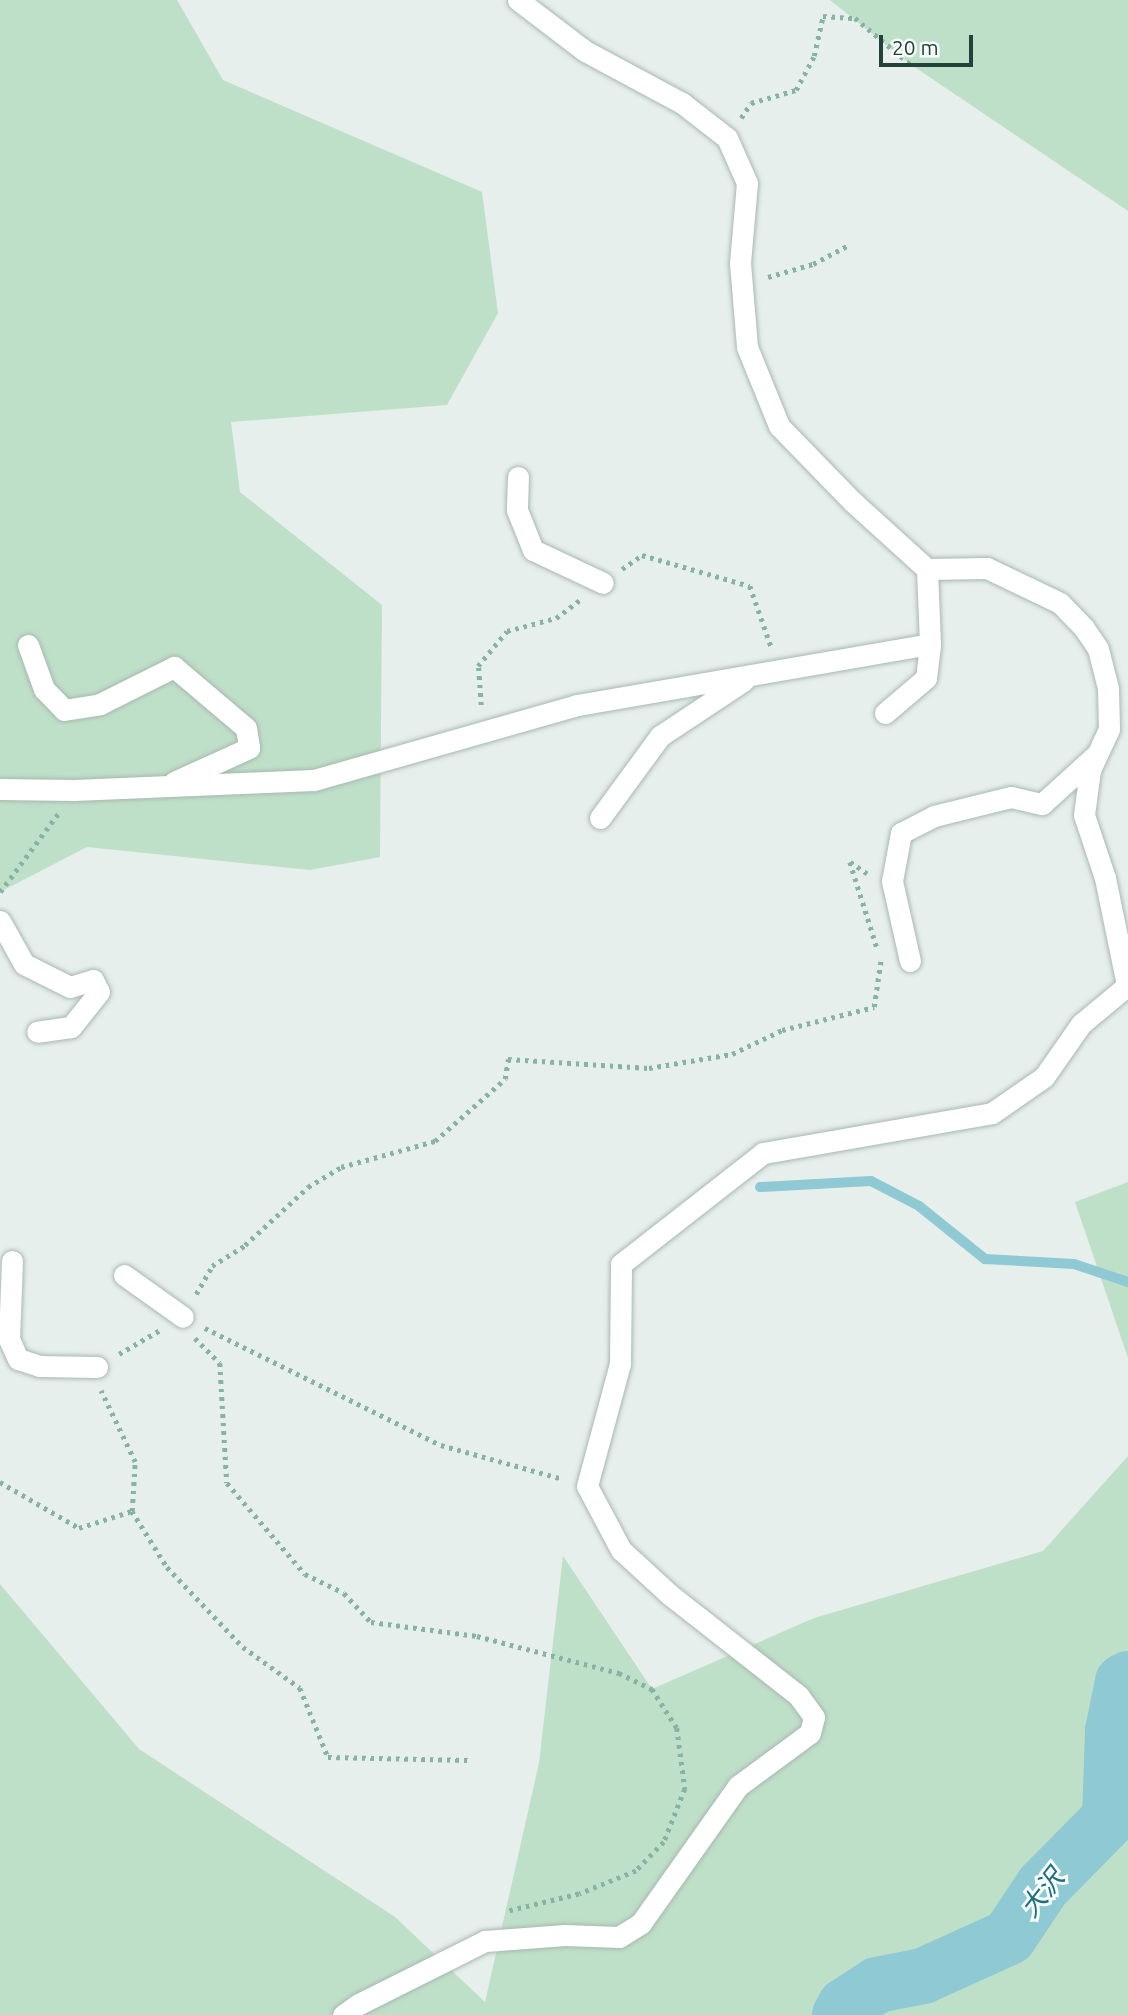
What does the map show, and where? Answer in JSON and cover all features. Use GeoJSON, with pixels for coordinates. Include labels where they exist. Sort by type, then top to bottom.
{"type":"FeatureCollection","features":[{"type":"Feature","properties":{"kind":"street"},"geometry":{"type":"LineString","coordinates":[[343,2015],[359,2004],[485,1941],[565,1935],[619,1937],[641,1923],[738,1786],[810,1733],[814,1717],[799,1696],[669,1594],[621,1550],[587,1486],[620,1364],[621,1264],[762,1153],[992,1113],[1044,1077],[1081,1024],[1128,985],[1105,878],[1084,815],[1090,770],[1110,729],[1108,688],[1098,649],[1084,628],[1060,603],[988,568],[927,569],[853,502],[779,426],[747,347],[740,263],[747,183],[727,138],[682,103],[585,51],[518,0]]}},
{"type":"Feature","properties":{"kind":"street"},"geometry":{"type":"LineString","coordinates":[[518,477],[517,510],[533,550],[603,583]]}},
{"type":"Feature","properties":{"kind":"street"},"geometry":{"type":"LineString","coordinates":[[885,713],[926,678],[930,644],[927,569]]}},
{"type":"Feature","properties":{"kind":"street"},"geometry":{"type":"LineString","coordinates":[[0,789],[74,790],[314,780],[577,705],[748,678],[930,644]]}},
{"type":"Feature","properties":{"kind":"street"},"geometry":{"type":"LineString","coordinates":[[29,645],[44,689],[64,710],[100,704],[174,667],[246,727],[249,748],[163,787]]}},
{"type":"Feature","properties":{"kind":"street"},"geometry":{"type":"LineString","coordinates":[[600,818],[660,736],[748,678]]}},
{"type":"Feature","properties":{"kind":"street"},"geometry":{"type":"LineString","coordinates":[[910,961],[892,881],[901,833],[934,816],[1011,797],[1042,804],[1098,754]]}},
{"type":"Feature","properties":{"kind":"street"},"geometry":{"type":"LineString","coordinates":[[0,920],[24,964],[70,986],[93,979],[99,992],[71,1027],[37,1032]]}},
{"type":"Feature","properties":{"kind":"street"},"geometry":{"type":"LineString","coordinates":[[12,1261],[9,1339],[18,1359],[39,1366],[97,1367]]}},
{"type":"Feature","properties":{"kind":"street"},"geometry":{"type":"LineString","coordinates":[[124,1275],[183,1317]]}},
{"type":"Feature","properties":{"kind":"path"},"geometry":{"type":"LineString","coordinates":[[727,138],[751,103],[796,90],[814,56],[823,16],[855,18],[910,64]]}},
{"type":"Feature","properties":{"kind":"path"},"geometry":{"type":"LineString","coordinates":[[742,246],[762,278],[813,264],[848,245]]}},
{"type":"Feature","properties":{"kind":"path"},"geometry":{"type":"LineString","coordinates":[[487,731],[478,693],[478,666],[507,631],[556,618],[642,555],[750,586],[772,644],[748,678]]}},
{"type":"Feature","properties":{"kind":"path"},"geometry":{"type":"LineString","coordinates":[[0,892],[23,865],[74,790]]}},
{"type":"Feature","properties":{"kind":"path"},"geometry":{"type":"LineString","coordinates":[[468,1760],[328,1757],[300,1688],[243,1647],[214,1617],[167,1567],[132,1511],[135,1462],[97,1381],[97,1367],[183,1317],[212,1266],[245,1245],[308,1187],[341,1167],[435,1141],[505,1079],[508,1059],[649,1068],[732,1055],[782,1030],[874,1007],[881,959],[850,862],[877,882],[898,848]]}},
{"type":"Feature","properties":{"kind":"path"},"geometry":{"type":"LineString","coordinates":[[183,1317],[441,1445],[587,1486]]}},
{"type":"Feature","properties":{"kind":"path"},"geometry":{"type":"LineString","coordinates":[[183,1317],[188,1331],[220,1363],[227,1483],[305,1574],[344,1593],[371,1622],[477,1636],[619,1673],[652,1689],[677,1728],[685,1789],[664,1842],[636,1871],[579,1894],[505,1911]]}},
{"type":"Feature","properties":{"kind":"path"},"geometry":{"type":"LineString","coordinates":[[0,1482],[79,1528],[132,1511]]}},
{"type":"Feature","properties":{"kind":"green space"},"geometry":{"type":"Polygon","coordinates":[[[0,0],[177,0],[223,80],[482,192],[498,313],[447,405],[231,422],[240,492],[382,605],[380,857],[310,870],[87,847],[0,892],[0,0]]]}},
{"type":"Feature","properties":{"kind":"green space"},"geometry":{"type":"Polygon","coordinates":[[[830,0],[1128,0],[1128,211],[910,64],[830,0]]]}},
{"type":"Feature","properties":{"kind":"green space"},"geometry":{"type":"Polygon","coordinates":[[[1128,1182],[1128,1358],[1075,1202],[1128,1182]]]}},
{"type":"Feature","properties":{"kind":"green space"},"geometry":{"type":"Polygon","coordinates":[[[1128,1456],[1128,2015],[0,2015],[0,1584],[139,1749],[395,1917],[485,2002],[539,1763],[563,1556],[652,1689],[814,1618],[1043,1551],[1128,1456]]]}},
{"type":"Feature","properties":{"kind":"waterway"},"geometry":{"type":"LineString","coordinates":[[760,1187],[871,1181],[919,1206],[985,1259],[1074,1264],[1128,1282]]}},
{"type":"Feature","properties":{"kind":"waterway","name":"大沢"},"geometry":{"type":"LineString","coordinates":[[840,2015],[845,2006],[877,1985],[923,1976],[1009,1937],[1043,1886],[1110,1818],[1113,1731],[1123,1682],[1128,1679]]}}]}
